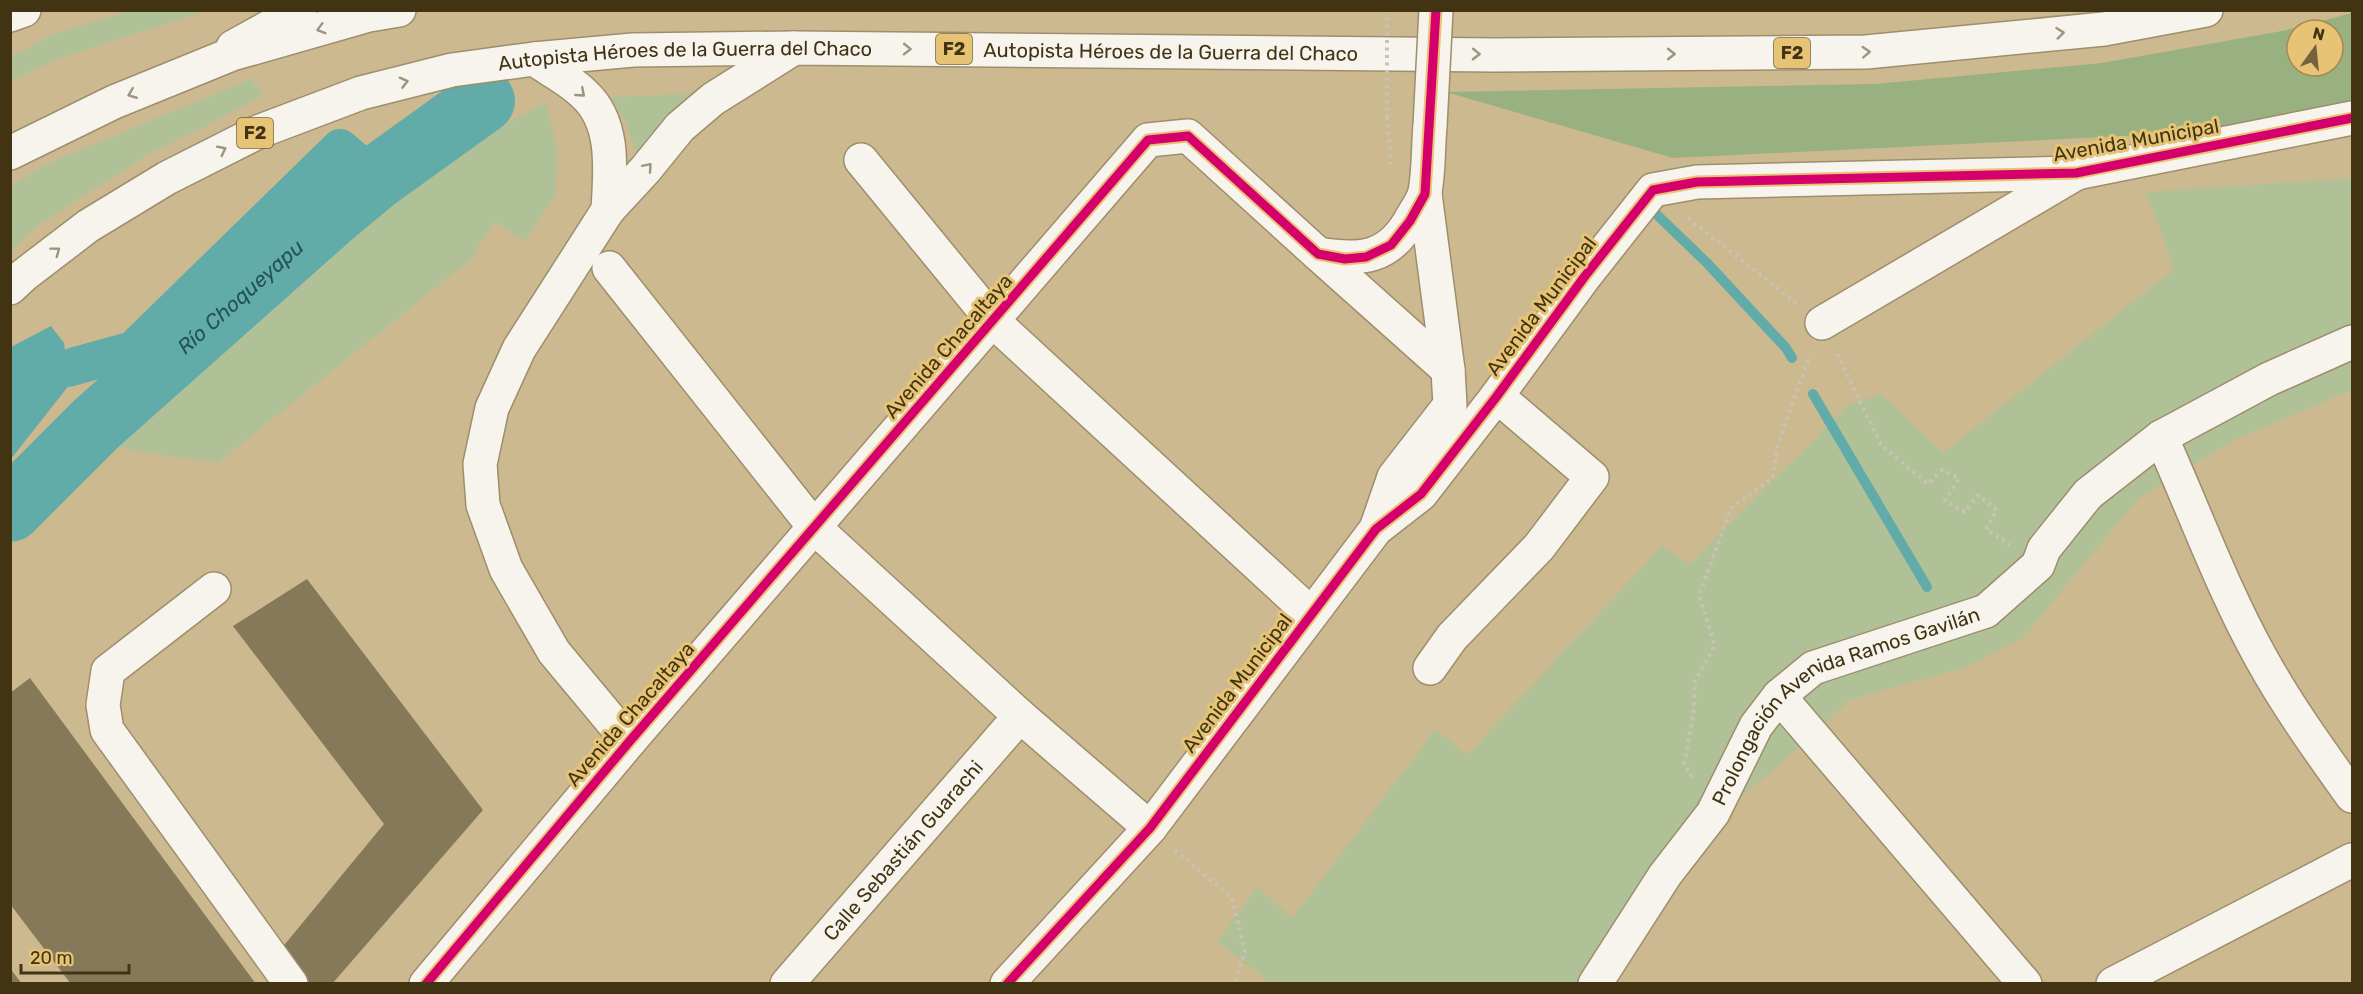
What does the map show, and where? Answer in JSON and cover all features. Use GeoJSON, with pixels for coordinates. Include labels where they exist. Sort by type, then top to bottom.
{"type":"FeatureCollection","features":[{"type":"Feature","properties":{"kind":"main road"},"geometry":{"type":"LineString","coordinates":[[10,15],[24,10]]}},
{"type":"Feature","properties":{"kind":"main road"},"geometry":{"type":"LineString","coordinates":[[187,72],[300,10]]}},
{"type":"Feature","properties":{"kind":"main road"},"geometry":{"type":"LineString","coordinates":[[10,153],[114,102],[244,51],[369,15],[399,10]]}},
{"type":"Feature","properties":{"kind":"main road"},"geometry":{"type":"LineString","coordinates":[[1318,254],[1346,259],[1366,257],[1391,245],[1410,221],[1425,194],[1436,10]]}},
{"type":"Feature","properties":{"kind":"main road","name":"Autopista Héroes de la Guerra del Chaco"},"geometry":{"type":"LineString","coordinates":[[10,288],[98,220],[167,178],[258,132],[361,93],[452,70],[534,59],[633,50],[794,48],[1483,54],[1866,52],[2104,29],[2206,10]]}},
{"type":"Feature","properties":{"kind":"main road"},"geometry":{"type":"LineString","coordinates":[[629,742],[554,652],[506,569],[483,505],[480,464],[492,408],[519,350],[608,210],[680,127],[713,99],[794,48]]}},
{"type":"Feature","properties":{"kind":"main road"},"geometry":{"type":"LineString","coordinates":[[534,59],[585,94],[603,121],[610,156],[608,210]]}},
{"type":"Feature","properties":{"kind":"main road","name":"Avenida Municipal"},"geometry":{"type":"LineString","coordinates":[[1007,984],[1150,828],[1376,529],[1421,494],[1497,396],[1585,276],[1653,190],[1697,182],[2076,173],[2352,118]]}},
{"type":"Feature","properties":{"kind":"main road","name":"Avenida Chacaltaya"},"geometry":{"type":"LineString","coordinates":[[426,984],[629,742],[1148,140],[1188,136],[1448,370]]}},
{"type":"Feature","properties":{"kind":"main road"},"geometry":{"type":"LineString","coordinates":[[861,160],[993,321],[1311,614]]}},
{"type":"Feature","properties":{"kind":"main road"},"geometry":{"type":"LineString","coordinates":[[1822,323],[2076,173]]}},
{"type":"Feature","properties":{"kind":"main road","name":"Avenida Municipal"},"geometry":{"type":"LineString","coordinates":[[1376,529],[1394,477],[1450,405],[1448,370],[1425,194]]}},
{"type":"Feature","properties":{"kind":"main road"},"geometry":{"type":"LineString","coordinates":[[609,268],[815,528],[1020,716],[1150,828]]}},
{"type":"Feature","properties":{"kind":"main road","name":"Prolongación Avenida Ramos Gavilán"},"geometry":{"type":"LineString","coordinates":[[1601,981],[1665,875],[1713,813],[1756,726],[1779,696],[1813,668],[1986,611],[2038,565],[2044,549],[2088,494],[2161,436],[2269,379],[2352,342]]}},
{"type":"Feature","properties":{"kind":"main road"},"geometry":{"type":"LineString","coordinates":[[1430,668],[1452,637],[1539,547],[1592,477],[1497,396]]}},
{"type":"Feature","properties":{"kind":"main road"},"geometry":{"type":"LineString","coordinates":[[2161,436],[2218,571],[2260,657],[2301,724],[2352,796]]}},
{"type":"Feature","properties":{"kind":"main road"},"geometry":{"type":"LineString","coordinates":[[214,589],[108,671],[103,705],[106,730],[291,984]]}},
{"type":"Feature","properties":{"kind":"main road"},"geometry":{"type":"LineString","coordinates":[[1779,696],[2025,984]]}},
{"type":"Feature","properties":{"kind":"main road","name":"Calle Sebastián Guarachi"},"geometry":{"type":"LineString","coordinates":[[787,984],[1020,716]]}},
{"type":"Feature","properties":{"kind":"main road"},"geometry":{"type":"LineString","coordinates":[[2113,984],[2146,976],[2352,860]]}},
{"type":"Feature","properties":{"kind":"path"},"geometry":{"type":"LineString","coordinates":[[1387,10],[1388,117]]}},
{"type":"Feature","properties":{"kind":"path"},"geometry":{"type":"LineString","coordinates":[[1653,190],[1822,323],[1881,445],[1928,484],[1942,470],[1959,478],[1945,501],[1965,512],[1978,495],[1997,510],[1986,529],[2038,565]]}},
{"type":"Feature","properties":{"kind":"path"},"geometry":{"type":"LineString","coordinates":[[1713,813],[1684,764],[1693,717],[1695,681],[1715,645],[1699,596],[1731,508],[1773,478],[1778,444],[1822,323]]}},
{"type":"Feature","properties":{"kind":"path"},"geometry":{"type":"LineString","coordinates":[[1150,828],[1232,898],[1245,952],[1234,984]]}},
{"type":"Feature","properties":{"kind":"green space"},"geometry":{"type":"Polygon","coordinates":[[[131,11],[206,11],[55,60],[11,81],[11,57],[51,35],[131,11]]]}},
{"type":"Feature","properties":{"kind":"green space"},"geometry":{"type":"Polygon","coordinates":[[[2352,13],[2352,125],[1673,158],[1446,92],[1875,84],[2102,63],[2285,30],[2285,78],[2345,78],[2345,18],[2333,18],[2352,13]]]}},
{"type":"Feature","properties":{"kind":"green space"},"geometry":{"type":"Polygon","coordinates":[[[251,79],[263,95],[149,154],[37,226],[11,252],[11,186],[42,166],[251,79]]]}},
{"type":"Feature","properties":{"kind":"green space"},"geometry":{"type":"Polygon","coordinates":[[[709,93],[638,159],[626,123],[611,97],[709,93]]]}},
{"type":"Feature","properties":{"kind":"green space"},"geometry":{"type":"Polygon","coordinates":[[[546,102],[557,149],[556,194],[525,241],[495,222],[471,259],[218,463],[104,446],[275,301],[374,211],[459,150],[546,102]]]}},
{"type":"Feature","properties":{"kind":"green space"},"geometry":{"type":"Polygon","coordinates":[[[2352,178],[2352,390],[2236,439],[2138,499],[2023,638],[1964,668],[1851,699],[1775,769],[1658,863],[1608,983],[1267,983],[1267,980],[1217,941],[1258,887],[1292,918],[1436,729],[1467,755],[1662,546],[1689,564],[1848,405],[1881,394],[1943,453],[2174,269],[2146,192],[2352,178]]]}},
{"type":"Feature","properties":{"kind":"water"},"geometry":{"type":"Polygon","coordinates":[[[51,326],[64,343],[70,384],[11,459],[11,347],[51,326]]]}},
{"type":"Feature","properties":{"kind":"building"},"geometry":{"type":"Polygon","coordinates":[[[307,579],[483,810],[332,984],[305,984],[276,955],[384,824],[233,626],[307,579]]]}},
{"type":"Feature","properties":{"kind":"building"},"geometry":{"type":"Polygon","coordinates":[[[30,678],[256,984],[71,984],[10,904],[10,693],[30,678]]]}},
{"type":"Feature","properties":{"kind":"building"},"geometry":{"type":"Polygon","coordinates":[[[10,968],[22,984],[10,984],[10,968]]]}},
{"type":"Feature","properties":{"kind":"waterway","name":"Río Choqueyapu"},"geometry":{"type":"LineString","coordinates":[[10,510],[96,424],[328,218],[376,178],[483,101]]}},
{"type":"Feature","properties":{"kind":"waterway"},"geometry":{"type":"LineString","coordinates":[[68,368],[133,350],[340,148],[376,178]]}},
{"type":"Feature","properties":{"kind":"waterway"},"geometry":{"type":"LineString","coordinates":[[1652,210],[1707,263],[1786,348],[1792,358]]}},
{"type":"Feature","properties":{"kind":"waterway"},"geometry":{"type":"LineString","coordinates":[[1813,394],[1927,587]]}},
{"type":"Feature","properties":{"kind":"cycle path"},"geometry":{"type":"LineString","coordinates":[[426,984],[629,742],[1148,140],[1188,136],[1318,254],[1345,259],[1366,257],[1391,245],[1410,221],[1425,194],[1436,10]]}},
{"type":"Feature","properties":{"kind":"cycle path"},"geometry":{"type":"LineString","coordinates":[[1007,984],[1150,828],[1376,529],[1421,494],[1497,396],[1585,276],[1653,190],[1697,182],[2076,173],[2352,118]]}}]}
